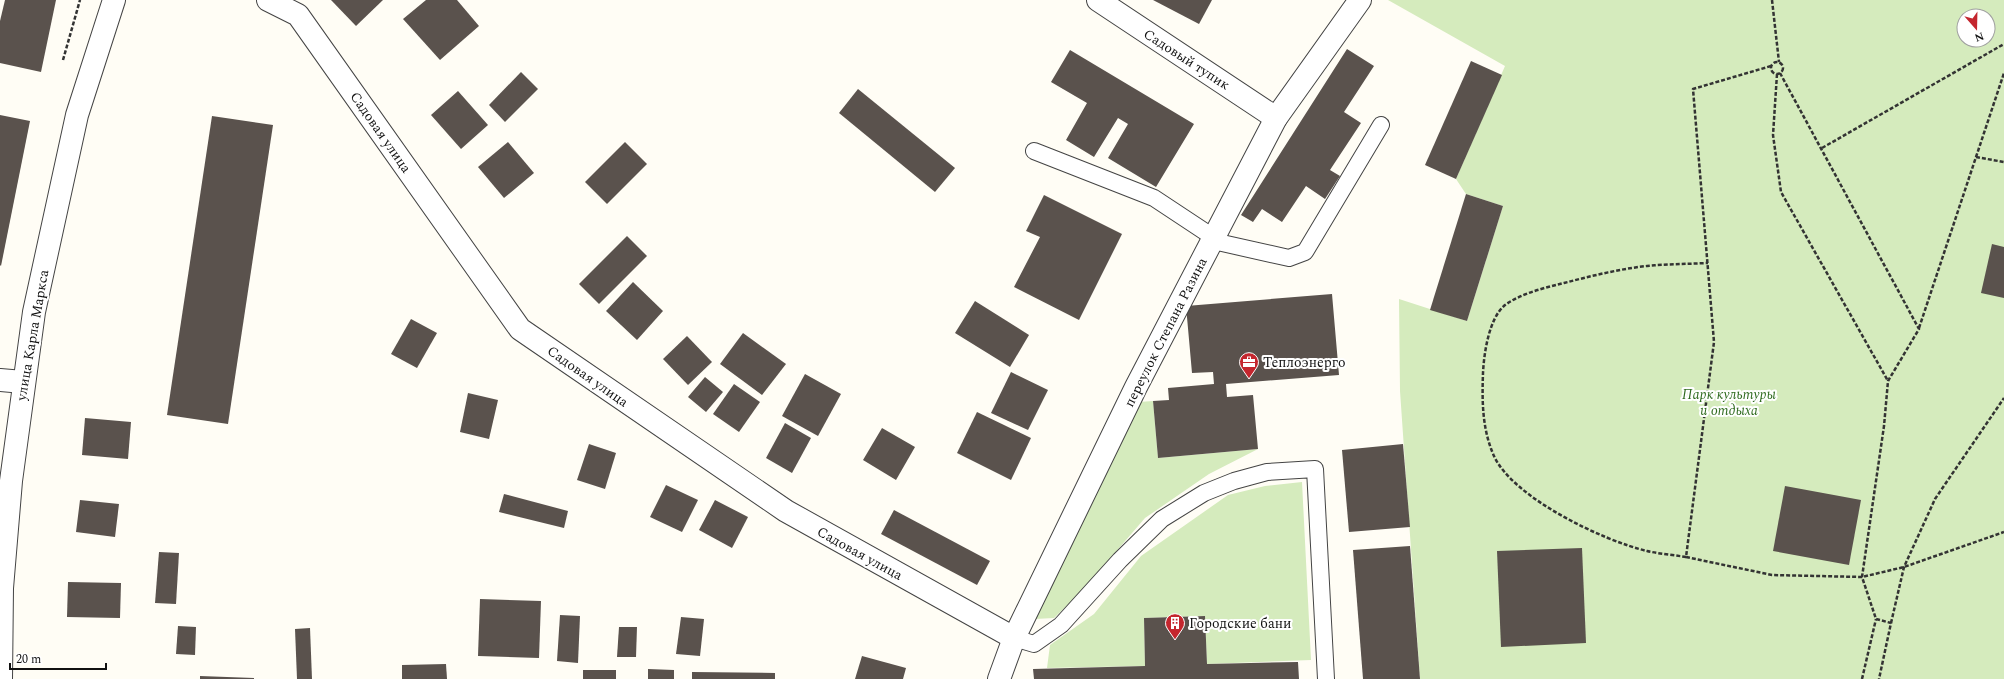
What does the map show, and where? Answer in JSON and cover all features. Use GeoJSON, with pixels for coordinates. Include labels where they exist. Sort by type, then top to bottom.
{"type":"FeatureCollection","features":[{"type":"Feature","properties":{"kind":"street","name":"улица Карла Маркса"},"geometry":{"type":"LineString","coordinates":[[1,679],[2,588],[11,481],[23,382],[34,312],[77,115],[114,0]]}},
{"type":"Feature","properties":{"kind":"street","name":"Садовая улица"},"geometry":{"type":"LineString","coordinates":[[268,0],[298,15],[520,329],[786,511],[1014,638]]}},
{"type":"Feature","properties":{"kind":"street","name":"Садовый тупик"},"geometry":{"type":"LineString","coordinates":[[1098,0],[1276,118]]}},
{"type":"Feature","properties":{"kind":"street","name":"переулок Степана Разина"},"geometry":{"type":"LineString","coordinates":[[999,679],[1014,638],[1136,387],[1276,118],[1360,0]]}},
{"type":"Feature","properties":{"kind":"street"},"geometry":{"type":"LineString","coordinates":[[0,380],[23,382]]}},
{"type":"Feature","properties":{"kind":"lane"},"geometry":{"type":"LineString","coordinates":[[1034,151],[1154,198],[1222,243],[1289,258],[1305,252],[1381,125]]}},
{"type":"Feature","properties":{"kind":"lane"},"geometry":{"type":"LineString","coordinates":[[1014,638],[1034,644],[1061,625],[1120,560],[1162,519],[1204,493],[1267,472],[1315,469],[1326,679]]}},
{"type":"Feature","properties":{"kind":"path"},"geometry":{"type":"LineString","coordinates":[[1772,0],[1779,62],[1783,68],[1780,73],[1776,74]]}},
{"type":"Feature","properties":{"kind":"path"},"geometry":{"type":"LineString","coordinates":[[1822,148],[2004,44]]}},
{"type":"Feature","properties":{"kind":"path"},"geometry":{"type":"LineString","coordinates":[[1686,557],[1714,342],[1693,88],[1771,66],[1775,62],[1779,62]]}},
{"type":"Feature","properties":{"kind":"path"},"geometry":{"type":"LineString","coordinates":[[1771,66],[1773,72],[1776,74],[1773,135],[1781,192],[1888,382]]}},
{"type":"Feature","properties":{"kind":"path"},"geometry":{"type":"LineString","coordinates":[[1862,679],[1876,619],[1862,577],[1884,426],[1888,382],[1919,329],[2004,72]]}},
{"type":"Feature","properties":{"kind":"path"},"geometry":{"type":"LineString","coordinates":[[1780,73],[1919,329]]}},
{"type":"Feature","properties":{"kind":"path"},"geometry":{"type":"LineString","coordinates":[[1976,156],[2004,162]]}},
{"type":"Feature","properties":{"kind":"path"},"geometry":{"type":"LineString","coordinates":[[1708,263],[1647,266],[1584,277],[1534,290],[1504,306],[1493,323],[1489,335],[1484,358],[1482,407],[1487,435],[1495,457],[1508,475],[1526,492],[1562,516],[1609,538],[1648,551],[1686,557],[1772,575],[1862,577],[1904,567],[2004,532]]}},
{"type":"Feature","properties":{"kind":"path"},"geometry":{"type":"LineString","coordinates":[[1879,679],[1904,567],[1935,498],[2004,398]]}},
{"type":"Feature","properties":{"kind":"path"},"geometry":{"type":"LineString","coordinates":[[1876,619],[1891,623]]}},
{"type":"Feature","properties":{"kind":"green space","name":"Парк культуры и отдыха"},"geometry":{"type":"Polygon","coordinates":[[[1388,0],[2004,0],[2004,679],[1420,679],[1400,391],[1399,299],[1467,321],[1503,206],[1466,194],[1456,179],[1505,66],[1388,0]]]}},
{"type":"Feature","properties":{"kind":"green space"},"geometry":{"type":"Polygon","coordinates":[[[1153,401],[1158,458],[1258,449],[1209,474],[1145,518],[1081,592],[1054,618],[1035,619],[1139,402],[1153,401]]]}},
{"type":"Feature","properties":{"kind":"green space"},"geometry":{"type":"Polygon","coordinates":[[[1302,482],[1311,660],[1207,664],[1205,616],[1144,618],[1145,666],[1047,668],[1050,645],[1094,614],[1141,556],[1228,495],[1265,486],[1302,482]]]}},
{"type":"Feature","properties":{"kind":"building"},"geometry":{"type":"Polygon","coordinates":[[[5,0],[56,0],[41,72],[0,63],[0,21],[5,0]]]}},
{"type":"Feature","properties":{"kind":"building"},"geometry":{"type":"Polygon","coordinates":[[[331,0],[383,0],[356,26],[331,0]]]}},
{"type":"Feature","properties":{"kind":"building"},"geometry":{"type":"Polygon","coordinates":[[[426,0],[457,0],[479,26],[440,60],[403,19],[426,0]]]}},
{"type":"Feature","properties":{"kind":"building"},"geometry":{"type":"Polygon","coordinates":[[[1153,0],[1212,0],[1199,24],[1153,0]]]}},
{"type":"Feature","properties":{"kind":"building"},"geometry":{"type":"Polygon","coordinates":[[[1347,49],[1374,66],[1344,112],[1361,123],[1330,170],[1340,176],[1325,199],[1306,186],[1282,222],[1262,209],[1253,222],[1241,215],[1347,49]]]}},
{"type":"Feature","properties":{"kind":"building"},"geometry":{"type":"Polygon","coordinates":[[[1070,50],[1194,124],[1156,187],[1108,158],[1128,124],[1118,118],[1094,157],[1066,140],[1087,103],[1051,82],[1070,50]]]}},
{"type":"Feature","properties":{"kind":"building"},"geometry":{"type":"Polygon","coordinates":[[[1471,61],[1502,75],[1456,179],[1425,165],[1471,61]]]}},
{"type":"Feature","properties":{"kind":"building"},"geometry":{"type":"Polygon","coordinates":[[[521,72],[538,89],[505,122],[489,105],[521,72]]]}},
{"type":"Feature","properties":{"kind":"building"},"geometry":{"type":"Polygon","coordinates":[[[858,89],[955,168],[935,192],[839,113],[858,89]]]}},
{"type":"Feature","properties":{"kind":"building"},"geometry":{"type":"Polygon","coordinates":[[[458,91],[488,125],[461,149],[431,115],[458,91]]]}},
{"type":"Feature","properties":{"kind":"building"},"geometry":{"type":"Polygon","coordinates":[[[0,115],[30,121],[1,266],[0,265],[0,115]]]}},
{"type":"Feature","properties":{"kind":"building"},"geometry":{"type":"Polygon","coordinates":[[[212,116],[273,125],[228,424],[167,415],[212,116]]]}},
{"type":"Feature","properties":{"kind":"building"},"geometry":{"type":"Polygon","coordinates":[[[508,142],[534,173],[504,198],[478,167],[508,142]]]}},
{"type":"Feature","properties":{"kind":"building"},"geometry":{"type":"Polygon","coordinates":[[[625,142],[647,164],[607,204],[585,182],[625,142]]]}},
{"type":"Feature","properties":{"kind":"building"},"geometry":{"type":"Polygon","coordinates":[[[1466,194],[1503,206],[1467,321],[1430,310],[1466,194]]]}},
{"type":"Feature","properties":{"kind":"building"},"geometry":{"type":"Polygon","coordinates":[[[1044,195],[1122,234],[1079,320],[1014,287],[1040,237],[1026,231],[1044,195]]]}},
{"type":"Feature","properties":{"kind":"building"},"geometry":{"type":"Polygon","coordinates":[[[627,236],[647,256],[599,304],[579,284],[627,236]]]}},
{"type":"Feature","properties":{"kind":"building"},"geometry":{"type":"Polygon","coordinates":[[[1992,244],[2004,247],[2004,298],[1981,293],[1992,244]]]}},
{"type":"Feature","properties":{"kind":"building"},"geometry":{"type":"Polygon","coordinates":[[[633,282],[663,311],[637,340],[606,311],[633,282]]]}},
{"type":"Feature","properties":{"kind":"building","name":"Теплоэнерго"},"geometry":{"type":"Polygon","coordinates":[[[1332,294],[1339,375],[1226,384],[1227,397],[1253,395],[1258,449],[1158,458],[1153,401],[1169,400],[1168,388],[1214,384],[1213,372],[1192,373],[1186,306],[1332,294]]]}},
{"type":"Feature","properties":{"kind":"building"},"geometry":{"type":"Polygon","coordinates":[[[975,301],[1029,335],[1010,367],[955,333],[975,301]]]}},
{"type":"Feature","properties":{"kind":"building"},"geometry":{"type":"Polygon","coordinates":[[[411,319],[437,333],[417,368],[391,354],[411,319]]]}},
{"type":"Feature","properties":{"kind":"building"},"geometry":{"type":"Polygon","coordinates":[[[743,333],[786,364],[762,395],[720,364],[743,333]]]}},
{"type":"Feature","properties":{"kind":"building"},"geometry":{"type":"Polygon","coordinates":[[[687,336],[712,362],[688,385],[663,359],[687,336]]]}},
{"type":"Feature","properties":{"kind":"building"},"geometry":{"type":"Polygon","coordinates":[[[1011,372],[1048,390],[1028,430],[991,413],[1011,372]]]}},
{"type":"Feature","properties":{"kind":"building"},"geometry":{"type":"Polygon","coordinates":[[[805,374],[841,394],[818,436],[782,416],[805,374]]]}},
{"type":"Feature","properties":{"kind":"building"},"geometry":{"type":"Polygon","coordinates":[[[705,377],[723,392],[706,412],[688,397],[705,377]]]}},
{"type":"Feature","properties":{"kind":"building"},"geometry":{"type":"Polygon","coordinates":[[[734,384],[760,402],[739,432],[713,414],[734,384]]]}},
{"type":"Feature","properties":{"kind":"building"},"geometry":{"type":"Polygon","coordinates":[[[468,393],[498,400],[489,439],[460,432],[468,393]]]}},
{"type":"Feature","properties":{"kind":"building"},"geometry":{"type":"Polygon","coordinates":[[[977,412],[1031,438],[1011,480],[957,453],[977,412]]]}},
{"type":"Feature","properties":{"kind":"building"},"geometry":{"type":"Polygon","coordinates":[[[85,418],[131,422],[128,459],[82,455],[85,418]]]}},
{"type":"Feature","properties":{"kind":"building"},"geometry":{"type":"Polygon","coordinates":[[[785,423],[811,438],[792,473],[766,458],[785,423]]]}},
{"type":"Feature","properties":{"kind":"building"},"geometry":{"type":"Polygon","coordinates":[[[882,428],[915,447],[896,480],[863,460],[882,428]]]}},
{"type":"Feature","properties":{"kind":"building"},"geometry":{"type":"Polygon","coordinates":[[[589,444],[616,453],[605,489],[577,480],[589,444]]]}},
{"type":"Feature","properties":{"kind":"building"},"geometry":{"type":"Polygon","coordinates":[[[1403,444],[1410,527],[1349,532],[1342,450],[1403,444]]]}},
{"type":"Feature","properties":{"kind":"building"},"geometry":{"type":"Polygon","coordinates":[[[666,485],[698,500],[682,532],[650,517],[666,485]]]}},
{"type":"Feature","properties":{"kind":"building"},"geometry":{"type":"Polygon","coordinates":[[[1785,486],[1861,500],[1849,565],[1773,551],[1785,486]]]}},
{"type":"Feature","properties":{"kind":"building"},"geometry":{"type":"Polygon","coordinates":[[[504,494],[568,511],[564,528],[499,512],[504,494]]]}},
{"type":"Feature","properties":{"kind":"building"},"geometry":{"type":"Polygon","coordinates":[[[80,500],[119,504],[115,537],[76,532],[80,500]]]}},
{"type":"Feature","properties":{"kind":"building"},"geometry":{"type":"Polygon","coordinates":[[[715,500],[748,517],[732,548],[699,530],[715,500]]]}},
{"type":"Feature","properties":{"kind":"building"},"geometry":{"type":"Polygon","coordinates":[[[894,510],[990,561],[977,585],[881,534],[894,510]]]}},
{"type":"Feature","properties":{"kind":"building"},"geometry":{"type":"Polygon","coordinates":[[[1410,546],[1420,679],[1363,679],[1353,550],[1410,546]]]}},
{"type":"Feature","properties":{"kind":"building"},"geometry":{"type":"Polygon","coordinates":[[[1582,548],[1586,643],[1501,647],[1497,551],[1582,548]]]}},
{"type":"Feature","properties":{"kind":"building"},"geometry":{"type":"Polygon","coordinates":[[[159,552],[179,553],[176,604],[155,603],[159,552]]]}},
{"type":"Feature","properties":{"kind":"building"},"geometry":{"type":"Polygon","coordinates":[[[68,582],[121,583],[120,618],[67,617],[68,582]]]}},
{"type":"Feature","properties":{"kind":"building"},"geometry":{"type":"Polygon","coordinates":[[[480,599],[541,601],[539,658],[478,656],[480,599]]]}},
{"type":"Feature","properties":{"kind":"building"},"geometry":{"type":"Polygon","coordinates":[[[560,615],[580,616],[578,663],[557,661],[560,615]]]}},
{"type":"Feature","properties":{"kind":"building","name":"Городские бани"},"geometry":{"type":"Polygon","coordinates":[[[1205,616],[1207,664],[1298,662],[1299,679],[1034,679],[1033,669],[1145,666],[1144,618],[1205,616]]]}},
{"type":"Feature","properties":{"kind":"building"},"geometry":{"type":"Polygon","coordinates":[[[681,617],[704,619],[700,656],[676,654],[681,617]]]}},
{"type":"Feature","properties":{"kind":"building"},"geometry":{"type":"Polygon","coordinates":[[[178,626],[196,627],[195,655],[176,654],[178,626]]]}},
{"type":"Feature","properties":{"kind":"building"},"geometry":{"type":"Polygon","coordinates":[[[619,627],[637,627],[636,657],[617,657],[619,627]]]}},
{"type":"Feature","properties":{"kind":"building"},"geometry":{"type":"Polygon","coordinates":[[[310,628],[312,679],[297,679],[295,629],[310,628]]]}},
{"type":"Feature","properties":{"kind":"building"},"geometry":{"type":"Polygon","coordinates":[[[862,656],[906,668],[903,679],[855,679],[862,656]]]}},
{"type":"Feature","properties":{"kind":"building"},"geometry":{"type":"Polygon","coordinates":[[[446,664],[447,679],[402,679],[402,665],[446,664]]]}},
{"type":"Feature","properties":{"kind":"building"},"geometry":{"type":"Polygon","coordinates":[[[648,669],[674,670],[674,679],[648,679],[648,669]]]}},
{"type":"Feature","properties":{"kind":"building"},"geometry":{"type":"Polygon","coordinates":[[[583,670],[616,670],[616,679],[583,679],[583,670]]]}},
{"type":"Feature","properties":{"kind":"building"},"geometry":{"type":"Polygon","coordinates":[[[692,672],[775,673],[775,679],[692,679],[692,672]]]}},
{"type":"Feature","properties":{"kind":"building"},"geometry":{"type":"Polygon","coordinates":[[[200,676],[254,678],[254,679],[200,679],[200,676]]]}},
{"type":"Feature","properties":{"kind":"place","name":"Теплоэнерго"},"geometry":{"type":"Point","coordinates":[1249,379]}},
{"type":"Feature","properties":{"kind":"place","name":"Городские бани"},"geometry":{"type":"Point","coordinates":[1175,640]}}]}
